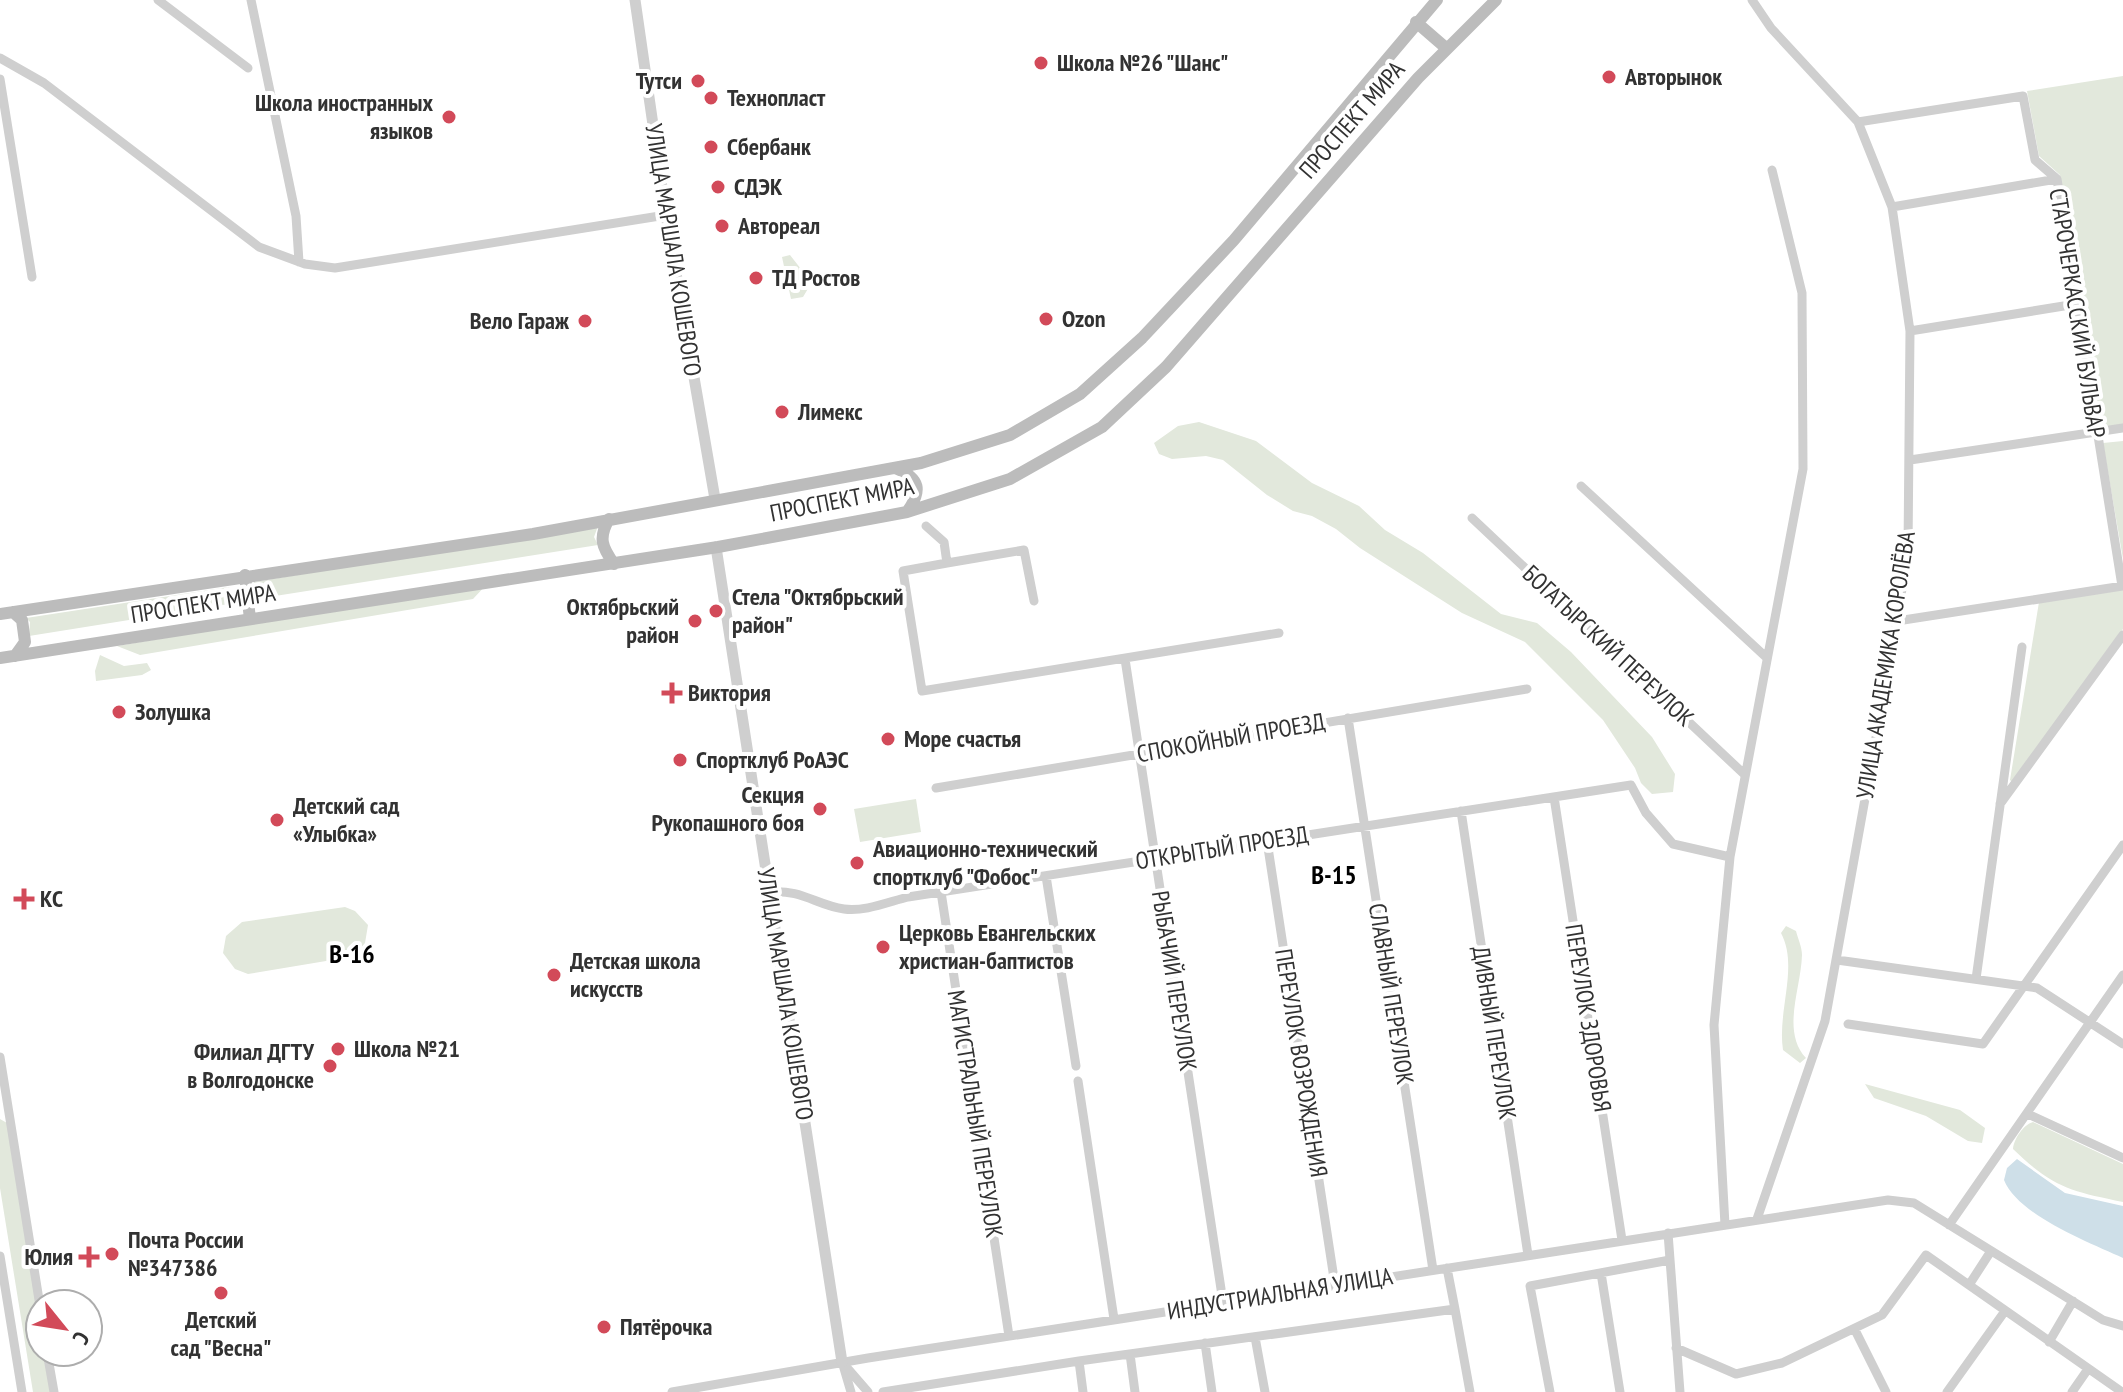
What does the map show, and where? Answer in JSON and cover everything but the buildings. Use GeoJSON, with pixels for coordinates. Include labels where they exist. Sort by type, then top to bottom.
{"type":"FeatureCollection","features":[{"type":"Feature","properties":{"kind":"main road","name":"ПРОСПЕКТ МИРА"},"geometry":{"type":"LineString","coordinates":[[6,613],[609,519],[895,468],[1010,435],[1080,394],[1142,338],[1234,240],[1437,0]]}},
{"type":"Feature","properties":{"kind":"main road","name":"ПРОСПЕКТ МИРА"},"geometry":{"type":"LineString","coordinates":[[0,658],[717,547],[907,512],[1010,479],[1102,427],[1166,367],[1446,48],[1496,0]]}},
{"type":"Feature","properties":{"kind":"main road"},"geometry":{"type":"LineString","coordinates":[[1416,22],[1446,48]]}},
{"type":"Feature","properties":{"kind":"main road"},"geometry":{"type":"LineString","coordinates":[[895,468],[912,474],[919,486],[917,497],[907,512]]}},
{"type":"Feature","properties":{"kind":"main road"},"geometry":{"type":"LineString","coordinates":[[609,519],[602,531],[602,546],[614,564]]}},
{"type":"Feature","properties":{"kind":"main road"},"geometry":{"type":"LineString","coordinates":[[245,575],[250,619]]}},
{"type":"Feature","properties":{"kind":"main road"},"geometry":{"type":"LineString","coordinates":[[6,613],[22,620],[25,642],[15,656]]}},
{"type":"Feature","properties":{"kind":"street"},"geometry":{"type":"LineString","coordinates":[[158,0],[248,68]]}},
{"type":"Feature","properties":{"kind":"street"},"geometry":{"type":"LineString","coordinates":[[251,0],[296,216],[299,262]]}},
{"type":"Feature","properties":{"kind":"street"},"geometry":{"type":"LineString","coordinates":[[637,0],[717,499]]}},
{"type":"Feature","properties":{"kind":"street","name":"УЛИЦА МАРШАЛА КОШЕВОГО"},"geometry":{"type":"LineString","coordinates":[[637,0],[666,215],[717,499]]}},
{"type":"Feature","properties":{"kind":"street","name":"УЛИЦА АКАДЕМИКА КОРОЛЁВА"},"geometry":{"type":"LineString","coordinates":[[1752,0],[1771,28],[1858,122],[1892,207],[1910,331],[1908,550],[1897,621],[1825,1021],[1757,1219]]}},
{"type":"Feature","properties":{"kind":"street"},"geometry":{"type":"LineString","coordinates":[[0,58],[44,83],[259,247],[299,262],[335,268],[666,215]]}},
{"type":"Feature","properties":{"kind":"street"},"geometry":{"type":"LineString","coordinates":[[0,79],[32,277]]}},
{"type":"Feature","properties":{"kind":"street","name":"СТАРОЧЕРКАССКИЙ БУЛЬВАР"},"geometry":{"type":"LineString","coordinates":[[1858,122],[2023,96],[2035,160],[2057,179],[2123,586]]}},
{"type":"Feature","properties":{"kind":"street"},"geometry":{"type":"LineString","coordinates":[[1725,1225],[1714,1025],[1730,857],[1803,469],[1802,293],[1772,170]]}},
{"type":"Feature","properties":{"kind":"street"},"geometry":{"type":"LineString","coordinates":[[1892,207],[2057,179]]}},
{"type":"Feature","properties":{"kind":"street"},"geometry":{"type":"LineString","coordinates":[[1910,331],[2076,304]]}},
{"type":"Feature","properties":{"kind":"street"},"geometry":{"type":"LineString","coordinates":[[1910,460],[2123,428]]}},
{"type":"Feature","properties":{"kind":"street"},"geometry":{"type":"LineString","coordinates":[[1581,486],[1767,658]]}},
{"type":"Feature","properties":{"kind":"street"},"geometry":{"type":"LineString","coordinates":[[2110,513],[2123,511]]}},
{"type":"Feature","properties":{"kind":"street","name":"БОГАТЫРСКИЙ ПЕРЕУЛОК"},"geometry":{"type":"LineString","coordinates":[[1472,518],[1744,774]]}},
{"type":"Feature","properties":{"kind":"street"},"geometry":{"type":"LineString","coordinates":[[926,526],[944,542],[947,563]]}},
{"type":"Feature","properties":{"kind":"street","name":"УЛИЦА МАРШАЛА КОШЕВОГО"},"geometry":{"type":"LineString","coordinates":[[717,547],[851,1392]]}},
{"type":"Feature","properties":{"kind":"street"},"geometry":{"type":"LineString","coordinates":[[1034,601],[1024,550],[903,571],[922,691],[1279,633]]}},
{"type":"Feature","properties":{"kind":"street"},"geometry":{"type":"LineString","coordinates":[[1897,621],[2123,586]]}},
{"type":"Feature","properties":{"kind":"street"},"geometry":{"type":"LineString","coordinates":[[1998,807],[2123,635]]}},
{"type":"Feature","properties":{"kind":"street"},"geometry":{"type":"LineString","coordinates":[[1976,979],[2022,647]]}},
{"type":"Feature","properties":{"kind":"street","name":"РЫБАЧИЙ ПЕРЕУЛОК"},"geometry":{"type":"LineString","coordinates":[[1125,659],[1223,1302]]}},
{"type":"Feature","properties":{"kind":"street","name":"СПОКОЙНЫЙ ПРОЕЗД"},"geometry":{"type":"LineString","coordinates":[[936,788],[1527,689]]}},
{"type":"Feature","properties":{"kind":"street","name":"СЛАВНЫЙ ПЕРЕУЛОК"},"geometry":{"type":"LineString","coordinates":[[1348,718],[1433,1270]]}},
{"type":"Feature","properties":{"kind":"street","name":"ОТКРЫТЫЙ ПРОЕЗД"},"geometry":{"type":"LineString","coordinates":[[771,891],[802,893],[845,910],[941,892],[1631,785],[1646,813],[1673,844],[1730,857]]}},
{"type":"Feature","properties":{"kind":"street","name":"ПЕРЕУЛОК ЗДОРОВЬЯ"},"geometry":{"type":"LineString","coordinates":[[1554,797],[1622,1240]]}},
{"type":"Feature","properties":{"kind":"street","name":"ДИВНЫЙ ПЕРЕУЛОК"},"geometry":{"type":"LineString","coordinates":[[1461,811],[1528,1255]]}},
{"type":"Feature","properties":{"kind":"street","name":"ПЕРЕУЛОК ВОЗРОЖДЕНИЯ"},"geometry":{"type":"LineString","coordinates":[[1267,841],[1335,1285]]}},
{"type":"Feature","properties":{"kind":"street"},"geometry":{"type":"LineString","coordinates":[[1848,1024],[1983,1044],[2123,845]]}},
{"type":"Feature","properties":{"kind":"street"},"geometry":{"type":"LineString","coordinates":[[1046,876],[1076,1066]]}},
{"type":"Feature","properties":{"kind":"street","name":"МАГИСТРАЛЬНЫЙ ПЕРЕУЛОК"},"geometry":{"type":"LineString","coordinates":[[941,892],[1009,1336]]}},
{"type":"Feature","properties":{"kind":"street"},"geometry":{"type":"LineString","coordinates":[[1837,960],[2037,988],[2123,1044]]}},
{"type":"Feature","properties":{"kind":"street"},"geometry":{"type":"LineString","coordinates":[[2123,975],[1949,1225],[2103,1320],[2123,1326]]}},
{"type":"Feature","properties":{"kind":"street"},"geometry":{"type":"LineString","coordinates":[[0,1057],[5,1117],[37,1288]]}},
{"type":"Feature","properties":{"kind":"street"},"geometry":{"type":"LineString","coordinates":[[1078,1081],[1114,1319]]}},
{"type":"Feature","properties":{"kind":"street"},"geometry":{"type":"LineString","coordinates":[[2028,1114],[2123,1158]]}},
{"type":"Feature","properties":{"kind":"street","name":"ИНДУСТРИАЛЬНАЯ УЛИЦА"},"geometry":{"type":"LineString","coordinates":[[672,1392],[845,1361],[1888,1200],[1914,1203],[1949,1225]]}},
{"type":"Feature","properties":{"kind":"street"},"geometry":{"type":"LineString","coordinates":[[1668,1233],[1680,1392]]}},
{"type":"Feature","properties":{"kind":"street"},"geometry":{"type":"LineString","coordinates":[[1969,1285],[1991,1251]]}},
{"type":"Feature","properties":{"kind":"street"},"geometry":{"type":"LineString","coordinates":[[1676,1348],[1736,1374],[1782,1363],[1882,1315],[1926,1255],[2122,1392]]}},
{"type":"Feature","properties":{"kind":"street"},"geometry":{"type":"LineString","coordinates":[[0,1256],[22,1392]]}},
{"type":"Feature","properties":{"kind":"street"},"geometry":{"type":"LineString","coordinates":[[1550,1392],[1530,1286],[1670,1260]]}},
{"type":"Feature","properties":{"kind":"street"},"geometry":{"type":"LineString","coordinates":[[1447,1268],[1470,1392]]}},
{"type":"Feature","properties":{"kind":"street"},"geometry":{"type":"LineString","coordinates":[[1601,1273],[1620,1392]]}},
{"type":"Feature","properties":{"kind":"street"},"geometry":{"type":"LineString","coordinates":[[2049,1342],[2073,1301]]}},
{"type":"Feature","properties":{"kind":"street"},"geometry":{"type":"LineString","coordinates":[[883,1392],[1079,1361],[1455,1309]]}},
{"type":"Feature","properties":{"kind":"street"},"geometry":{"type":"LineString","coordinates":[[1947,1392],[2005,1311]]}},
{"type":"Feature","properties":{"kind":"street"},"geometry":{"type":"LineString","coordinates":[[1855,1330],[1886,1392]]}},
{"type":"Feature","properties":{"kind":"street"},"geometry":{"type":"LineString","coordinates":[[1255,1337],[1265,1392]]}},
{"type":"Feature","properties":{"kind":"street"},"geometry":{"type":"LineString","coordinates":[[1205,1343],[1212,1392]]}},
{"type":"Feature","properties":{"kind":"street"},"geometry":{"type":"LineString","coordinates":[[1130,1354],[1135,1392]]}},
{"type":"Feature","properties":{"kind":"street"},"geometry":{"type":"LineString","coordinates":[[845,1361],[868,1392]]}},
{"type":"Feature","properties":{"kind":"street"},"geometry":{"type":"LineString","coordinates":[[1079,1361],[1083,1392]]}},
{"type":"Feature","properties":{"kind":"street"},"geometry":{"type":"LineString","coordinates":[[50,1368],[54,1392]]}},
{"type":"Feature","properties":{"kind":"street"},"geometry":{"type":"LineString","coordinates":[[2072,1392],[2088,1369]]}},
{"type":"Feature","properties":{"kind":"shaded area"},"geometry":{"type":"Polygon","coordinates":[[[2123,76],[2123,424],[2100,428],[2060,175],[2039,156],[2027,91],[2123,76]]]}},
{"type":"Feature","properties":{"kind":"shaded area"},"geometry":{"type":"Polygon","coordinates":[[[790,255],[808,278],[809,287],[803,297],[791,299],[782,257],[790,255]]]}},
{"type":"Feature","properties":{"kind":"shaded area"},"geometry":{"type":"Polygon","coordinates":[[[1199,422],[1256,441],[1312,483],[1359,506],[1385,530],[1423,553],[1501,614],[1537,623],[1571,652],[1652,737],[1675,774],[1673,792],[1652,794],[1641,783],[1635,768],[1603,720],[1525,642],[1462,613],[1360,548],[1336,529],[1312,516],[1293,511],[1267,495],[1223,460],[1206,456],[1172,459],[1159,454],[1154,443],[1178,426],[1199,422]]]}},
{"type":"Feature","properties":{"kind":"shaded area"},"geometry":{"type":"Polygon","coordinates":[[[2123,441],[2123,559],[2103,443],[2123,441]]]}},
{"type":"Feature","properties":{"kind":"shaded area"},"geometry":{"type":"Polygon","coordinates":[[[598,526],[594,537],[598,545],[256,599],[252,595],[254,582],[598,526]]]}},
{"type":"Feature","properties":{"kind":"shaded area"},"geometry":{"type":"Polygon","coordinates":[[[487,584],[473,599],[140,655],[117,646],[487,584]]]}},
{"type":"Feature","properties":{"kind":"shaded area"},"geometry":{"type":"Polygon","coordinates":[[[229,587],[234,599],[229,604],[29,636],[30,622],[26,618],[229,587]]]}},
{"type":"Feature","properties":{"kind":"shaded area"},"geometry":{"type":"Polygon","coordinates":[[[2123,589],[2123,629],[2013,783],[2010,780],[2039,602],[2123,589]]]}},
{"type":"Feature","properties":{"kind":"shaded area"},"geometry":{"type":"Polygon","coordinates":[[[100,655],[124,666],[147,663],[151,670],[142,675],[96,681],[95,671],[100,655]]]}},
{"type":"Feature","properties":{"kind":"shaded area"},"geometry":{"type":"Polygon","coordinates":[[[916,799],[921,832],[860,842],[854,809],[916,799]]]}},
{"type":"Feature","properties":{"kind":"shaded area"},"geometry":{"type":"Polygon","coordinates":[[[345,907],[355,911],[368,925],[365,943],[356,956],[248,974],[235,969],[223,953],[226,936],[242,922],[345,907]]]}},
{"type":"Feature","properties":{"kind":"shaded area"},"geometry":{"type":"Polygon","coordinates":[[[1786,926],[1796,931],[1802,952],[1793,1023],[1799,1047],[1806,1058],[1800,1063],[1783,1050],[1788,960],[1781,933],[1786,926]]]}},
{"type":"Feature","properties":{"kind":"shaded area"},"geometry":{"type":"Polygon","coordinates":[[[1865,1084],[1960,1110],[1985,1128],[1982,1143],[1968,1141],[1926,1116],[1874,1098],[1865,1084]]]}},
{"type":"Feature","properties":{"kind":"shaded area"},"geometry":{"type":"Polygon","coordinates":[[[0,1119],[7,1123],[34,1288],[24,1288],[24,1336],[0,1188],[0,1119]]]}},
{"type":"Feature","properties":{"kind":"shaded area"},"geometry":{"type":"Polygon","coordinates":[[[2033,1122],[2123,1164],[2123,1202],[2064,1186],[2027,1162],[2013,1149],[2020,1133],[2033,1122]]]}},
{"type":"Feature","properties":{"kind":"shaded area"},"geometry":{"type":"Polygon","coordinates":[[[2017,1159],[2065,1193],[2123,1206],[2123,1258],[2074,1236],[2024,1205],[2004,1180],[2007,1168],[2017,1159]]]}},
{"type":"Feature","properties":{"kind":"shaded area"},"geometry":{"type":"Polygon","coordinates":[[[29,1368],[47,1368],[51,1392],[33,1392],[29,1368]]]}},
{"type":"Feature","properties":{"kind":"place","name":"Школа №26 \"Шанс\""},"geometry":{"type":"Point","coordinates":[1041,63]}},
{"type":"Feature","properties":{"kind":"place","name":"Авторынок"},"geometry":{"type":"Point","coordinates":[1609,77]}},
{"type":"Feature","properties":{"kind":"place","name":"Тутси"},"geometry":{"type":"Point","coordinates":[698,81]}},
{"type":"Feature","properties":{"kind":"place","name":"Технопласт"},"geometry":{"type":"Point","coordinates":[711,98]}},
{"type":"Feature","properties":{"kind":"place","name":"Школа иностранных языков"},"geometry":{"type":"Point","coordinates":[449,117]}},
{"type":"Feature","properties":{"kind":"place","name":"Сбербанк"},"geometry":{"type":"Point","coordinates":[711,147]}},
{"type":"Feature","properties":{"kind":"place","name":"СДЭК"},"geometry":{"type":"Point","coordinates":[718,187]}},
{"type":"Feature","properties":{"kind":"place","name":"Автореал"},"geometry":{"type":"Point","coordinates":[722,226]}},
{"type":"Feature","properties":{"kind":"place","name":"ТД Ростов"},"geometry":{"type":"Point","coordinates":[756,278]}},
{"type":"Feature","properties":{"kind":"place","name":"Ozon"},"geometry":{"type":"Point","coordinates":[1046,319]}},
{"type":"Feature","properties":{"kind":"place","name":"Вело Гараж"},"geometry":{"type":"Point","coordinates":[585,321]}},
{"type":"Feature","properties":{"kind":"place","name":"Лимекс"},"geometry":{"type":"Point","coordinates":[782,412]}},
{"type":"Feature","properties":{"kind":"place","name":"Стела \"Октябрьский район\""},"geometry":{"type":"Point","coordinates":[716,611]}},
{"type":"Feature","properties":{"kind":"place","name":"Октябрьский район"},"geometry":{"type":"Point","coordinates":[695,621]}},
{"type":"Feature","properties":{"kind":"place","name":"Виктория"},"geometry":{"type":"Point","coordinates":[672,693]}},
{"type":"Feature","properties":{"kind":"place","name":"Золушка"},"geometry":{"type":"Point","coordinates":[119,712]}},
{"type":"Feature","properties":{"kind":"place","name":"Море счастья"},"geometry":{"type":"Point","coordinates":[888,739]}},
{"type":"Feature","properties":{"kind":"place","name":"Спортклуб РоАЭС"},"geometry":{"type":"Point","coordinates":[680,760]}},
{"type":"Feature","properties":{"kind":"place","name":"Секция Рукопашного боя"},"geometry":{"type":"Point","coordinates":[820,809]}},
{"type":"Feature","properties":{"kind":"place","name":"Детский сад «Улыбка»"},"geometry":{"type":"Point","coordinates":[277,820]}},
{"type":"Feature","properties":{"kind":"place","name":"Авиационно-технический спортклуб \"Фобос\""},"geometry":{"type":"Point","coordinates":[857,863]}},
{"type":"Feature","properties":{"kind":"place","name":"КС"},"geometry":{"type":"Point","coordinates":[24,899]}},
{"type":"Feature","properties":{"kind":"place","name":"Церковь Евангельских христиан-баптистов"},"geometry":{"type":"Point","coordinates":[883,947]}},
{"type":"Feature","properties":{"kind":"place","name":"Детская школа искусств"},"geometry":{"type":"Point","coordinates":[554,975]}},
{"type":"Feature","properties":{"kind":"place","name":"Школа №21"},"geometry":{"type":"Point","coordinates":[338,1049]}},
{"type":"Feature","properties":{"kind":"place","name":"Филиал ДГТУ в Волгодонске"},"geometry":{"type":"Point","coordinates":[330,1066]}},
{"type":"Feature","properties":{"kind":"place","name":"Почта России №347386"},"geometry":{"type":"Point","coordinates":[112,1254]}},
{"type":"Feature","properties":{"kind":"place","name":"Юлия"},"geometry":{"type":"Point","coordinates":[89,1257]}},
{"type":"Feature","properties":{"kind":"place","name":"Детский сад \"Весна\""},"geometry":{"type":"Point","coordinates":[221,1293]}},
{"type":"Feature","properties":{"kind":"place","name":"Пятёрочка"},"geometry":{"type":"Point","coordinates":[604,1327]}},
{"type":"Feature","properties":{"kind":"district","name":"В-15"},"geometry":{"type":"Point","coordinates":[1334,875]}},
{"type":"Feature","properties":{"kind":"district","name":"В-16"},"geometry":{"type":"Point","coordinates":[352,954]}}]}
